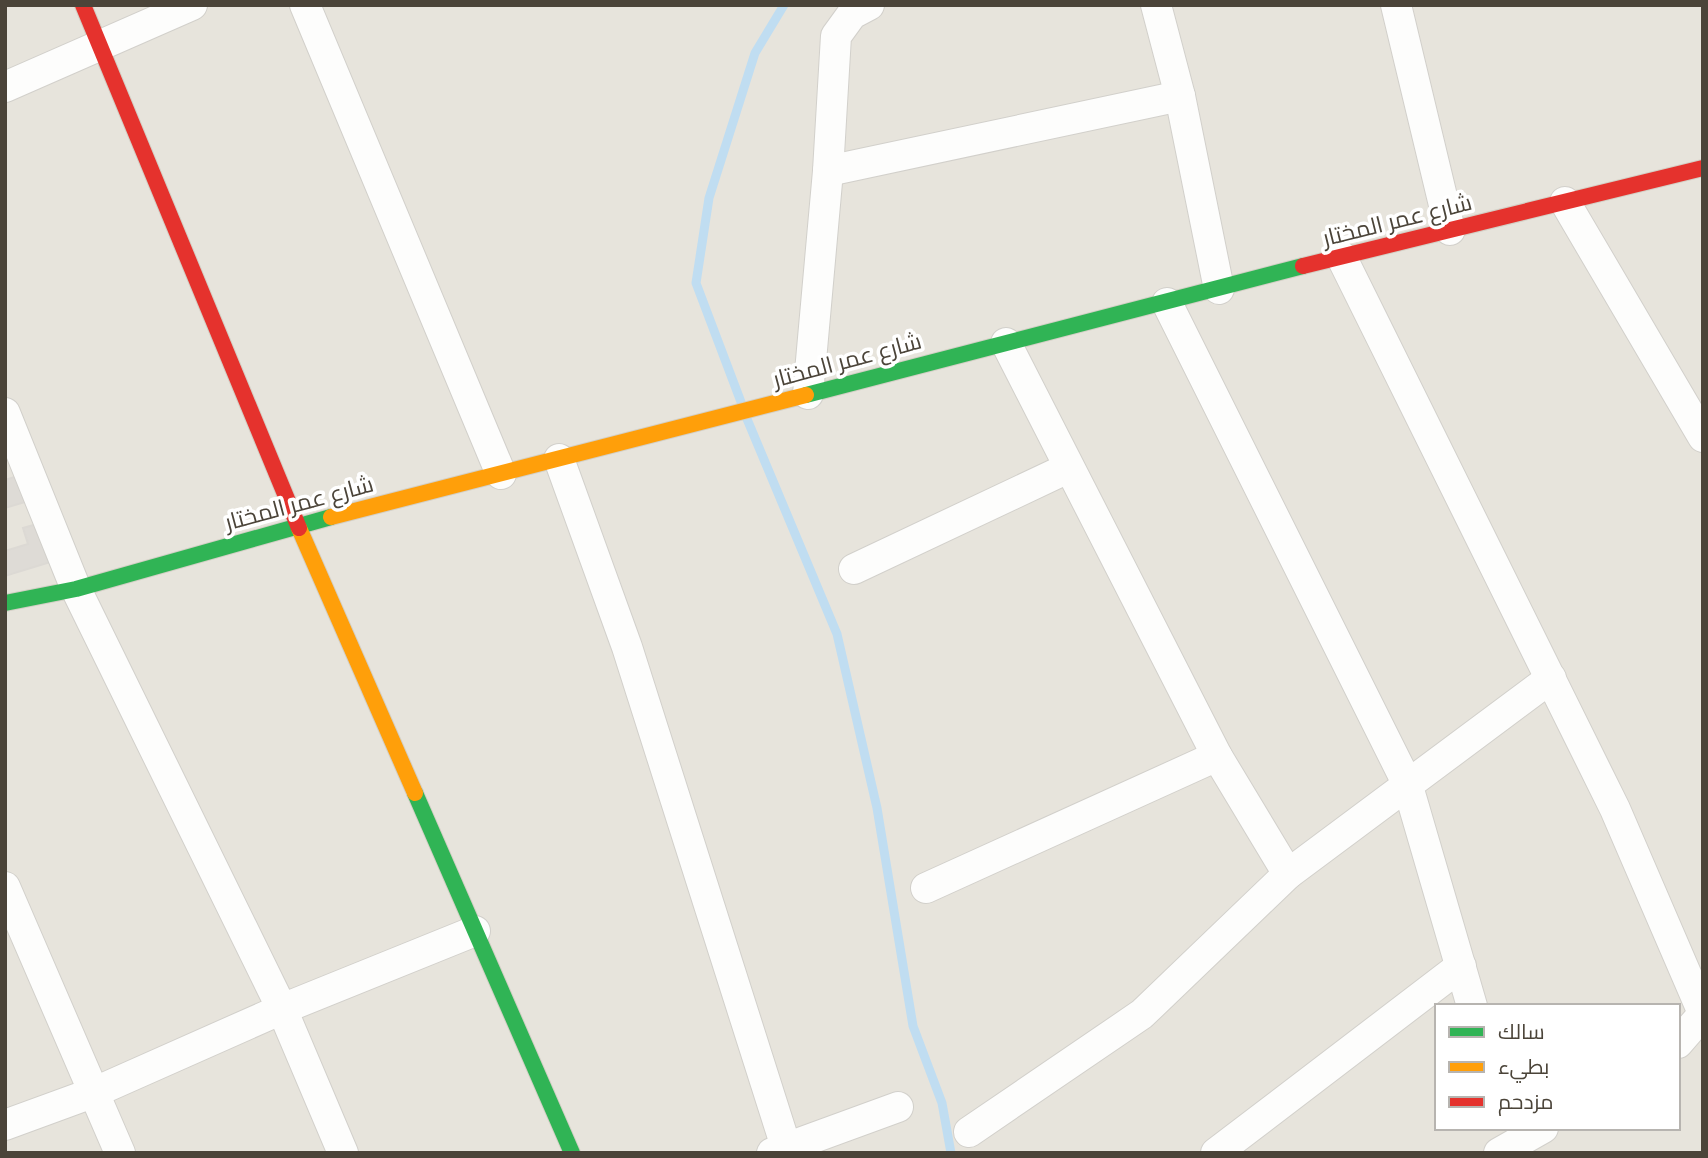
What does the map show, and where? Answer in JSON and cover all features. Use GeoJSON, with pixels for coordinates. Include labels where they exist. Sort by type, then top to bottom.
{"type":"FeatureCollection","features":[{"type":"Feature","properties":{"kind":"street"},"geometry":{"type":"LineString","coordinates":[[83,5],[298,526],[572,1153]]}},
{"type":"Feature","properties":{"kind":"street"},"geometry":{"type":"LineString","coordinates":[[5,87],[192,5]]}},
{"type":"Feature","properties":{"kind":"street"},"geometry":{"type":"LineString","coordinates":[[305,5],[501,474]]}},
{"type":"Feature","properties":{"kind":"street"},"geometry":{"type":"LineString","coordinates":[[808,394],[828,171],[836,36],[852,14],[869,5]]}},
{"type":"Feature","properties":{"kind":"street"},"geometry":{"type":"LineString","coordinates":[[1156,5],[1180,96],[1219,289]]}},
{"type":"Feature","properties":{"kind":"street"},"geometry":{"type":"LineString","coordinates":[[1396,5],[1450,230]]}},
{"type":"Feature","properties":{"kind":"street"},"geometry":{"type":"LineString","coordinates":[[828,171],[1180,96]]}},
{"type":"Feature","properties":{"kind":"street","name":"شارع عمر المختار"},"geometry":{"type":"LineString","coordinates":[[5,603],[76,589],[298,526],[1341,256],[1703,168]]}},
{"type":"Feature","properties":{"kind":"street"},"geometry":{"type":"LineString","coordinates":[[1565,202],[1703,437]]}},
{"type":"Feature","properties":{"kind":"street"},"geometry":{"type":"LineString","coordinates":[[1341,256],[1615,808],[1703,1013],[1680,1041]]}},
{"type":"Feature","properties":{"kind":"street"},"geometry":{"type":"LineString","coordinates":[[1167,303],[1407,783],[1471,1004]]}},
{"type":"Feature","properties":{"kind":"street"},"geometry":{"type":"LineString","coordinates":[[1006,343],[1217,756],[1288,874]]}},
{"type":"Feature","properties":{"kind":"street"},"geometry":{"type":"LineString","coordinates":[[5,413],[76,589],[282,1009],[343,1153]]}},
{"type":"Feature","properties":{"kind":"street"},"geometry":{"type":"LineString","coordinates":[[559,459],[627,647],[779,1150],[898,1107]]}},
{"type":"Feature","properties":{"kind":"street"},"geometry":{"type":"LineString","coordinates":[[854,569],[1068,468]]}},
{"type":"Feature","properties":{"kind":"street"},"geometry":{"type":"LineString","coordinates":[[969,1132],[1142,1014],[1288,874],[1551,678]]}},
{"type":"Feature","properties":{"kind":"street"},"geometry":{"type":"LineString","coordinates":[[926,888],[1217,756]]}},
{"type":"Feature","properties":{"kind":"street"},"geometry":{"type":"LineString","coordinates":[[5,887],[120,1153]]}},
{"type":"Feature","properties":{"kind":"street"},"geometry":{"type":"LineString","coordinates":[[5,1125],[94,1092],[282,1009],[475,931]]}},
{"type":"Feature","properties":{"kind":"street"},"geometry":{"type":"LineString","coordinates":[[1216,1153],[1461,966]]}},
{"type":"Feature","properties":{"kind":"street"},"geometry":{"type":"LineString","coordinates":[[1507,1145],[1539,1130]]}},
{"type":"Feature","properties":{"kind":"shaded area"},"geometry":{"type":"Polygon","coordinates":[[[5,5],[1703,5],[1703,1153],[5,1153],[5,5]]]}},
{"type":"Feature","properties":{"kind":"building"},"geometry":{"type":"Polygon","coordinates":[[[27,473],[35,499],[5,508],[5,480],[27,473]]]}},
{"type":"Feature","properties":{"kind":"building"},"geometry":{"type":"Polygon","coordinates":[[[48,521],[60,559],[5,576],[5,551],[28,544],[23,528],[48,521]]]}},
{"type":"Feature","properties":{"kind":"waterway"},"geometry":{"type":"LineString","coordinates":[[741,402],[696,283],[709,198],[755,53],[784,5]]}},
{"type":"Feature","properties":{"kind":"waterway"},"geometry":{"type":"LineString","coordinates":[[747,419],[837,634],[877,808],[913,1026],[942,1103],[951,1153]]}},
{"type":"Feature","properties":{"kind":"traffic: fast"},"geometry":{"type":"LineString","coordinates":[[806,395],[1303,266]]}},
{"type":"Feature","properties":{"kind":"traffic: fast"},"geometry":{"type":"LineString","coordinates":[[5,603],[76,589],[331,517]]}},
{"type":"Feature","properties":{"kind":"traffic: fast"},"geometry":{"type":"LineString","coordinates":[[415,793],[572,1153]]}},
{"type":"Feature","properties":{"kind":"traffic: slow"},"geometry":{"type":"LineString","coordinates":[[331,517],[806,395]]}},
{"type":"Feature","properties":{"kind":"traffic: slow"},"geometry":{"type":"LineString","coordinates":[[299,528],[415,793]]}},
{"type":"Feature","properties":{"kind":"traffic: jam"},"geometry":{"type":"LineString","coordinates":[[83,5],[299,528]]}},
{"type":"Feature","properties":{"kind":"traffic: jam"},"geometry":{"type":"LineString","coordinates":[[1303,266],[1703,168]]}}]}
